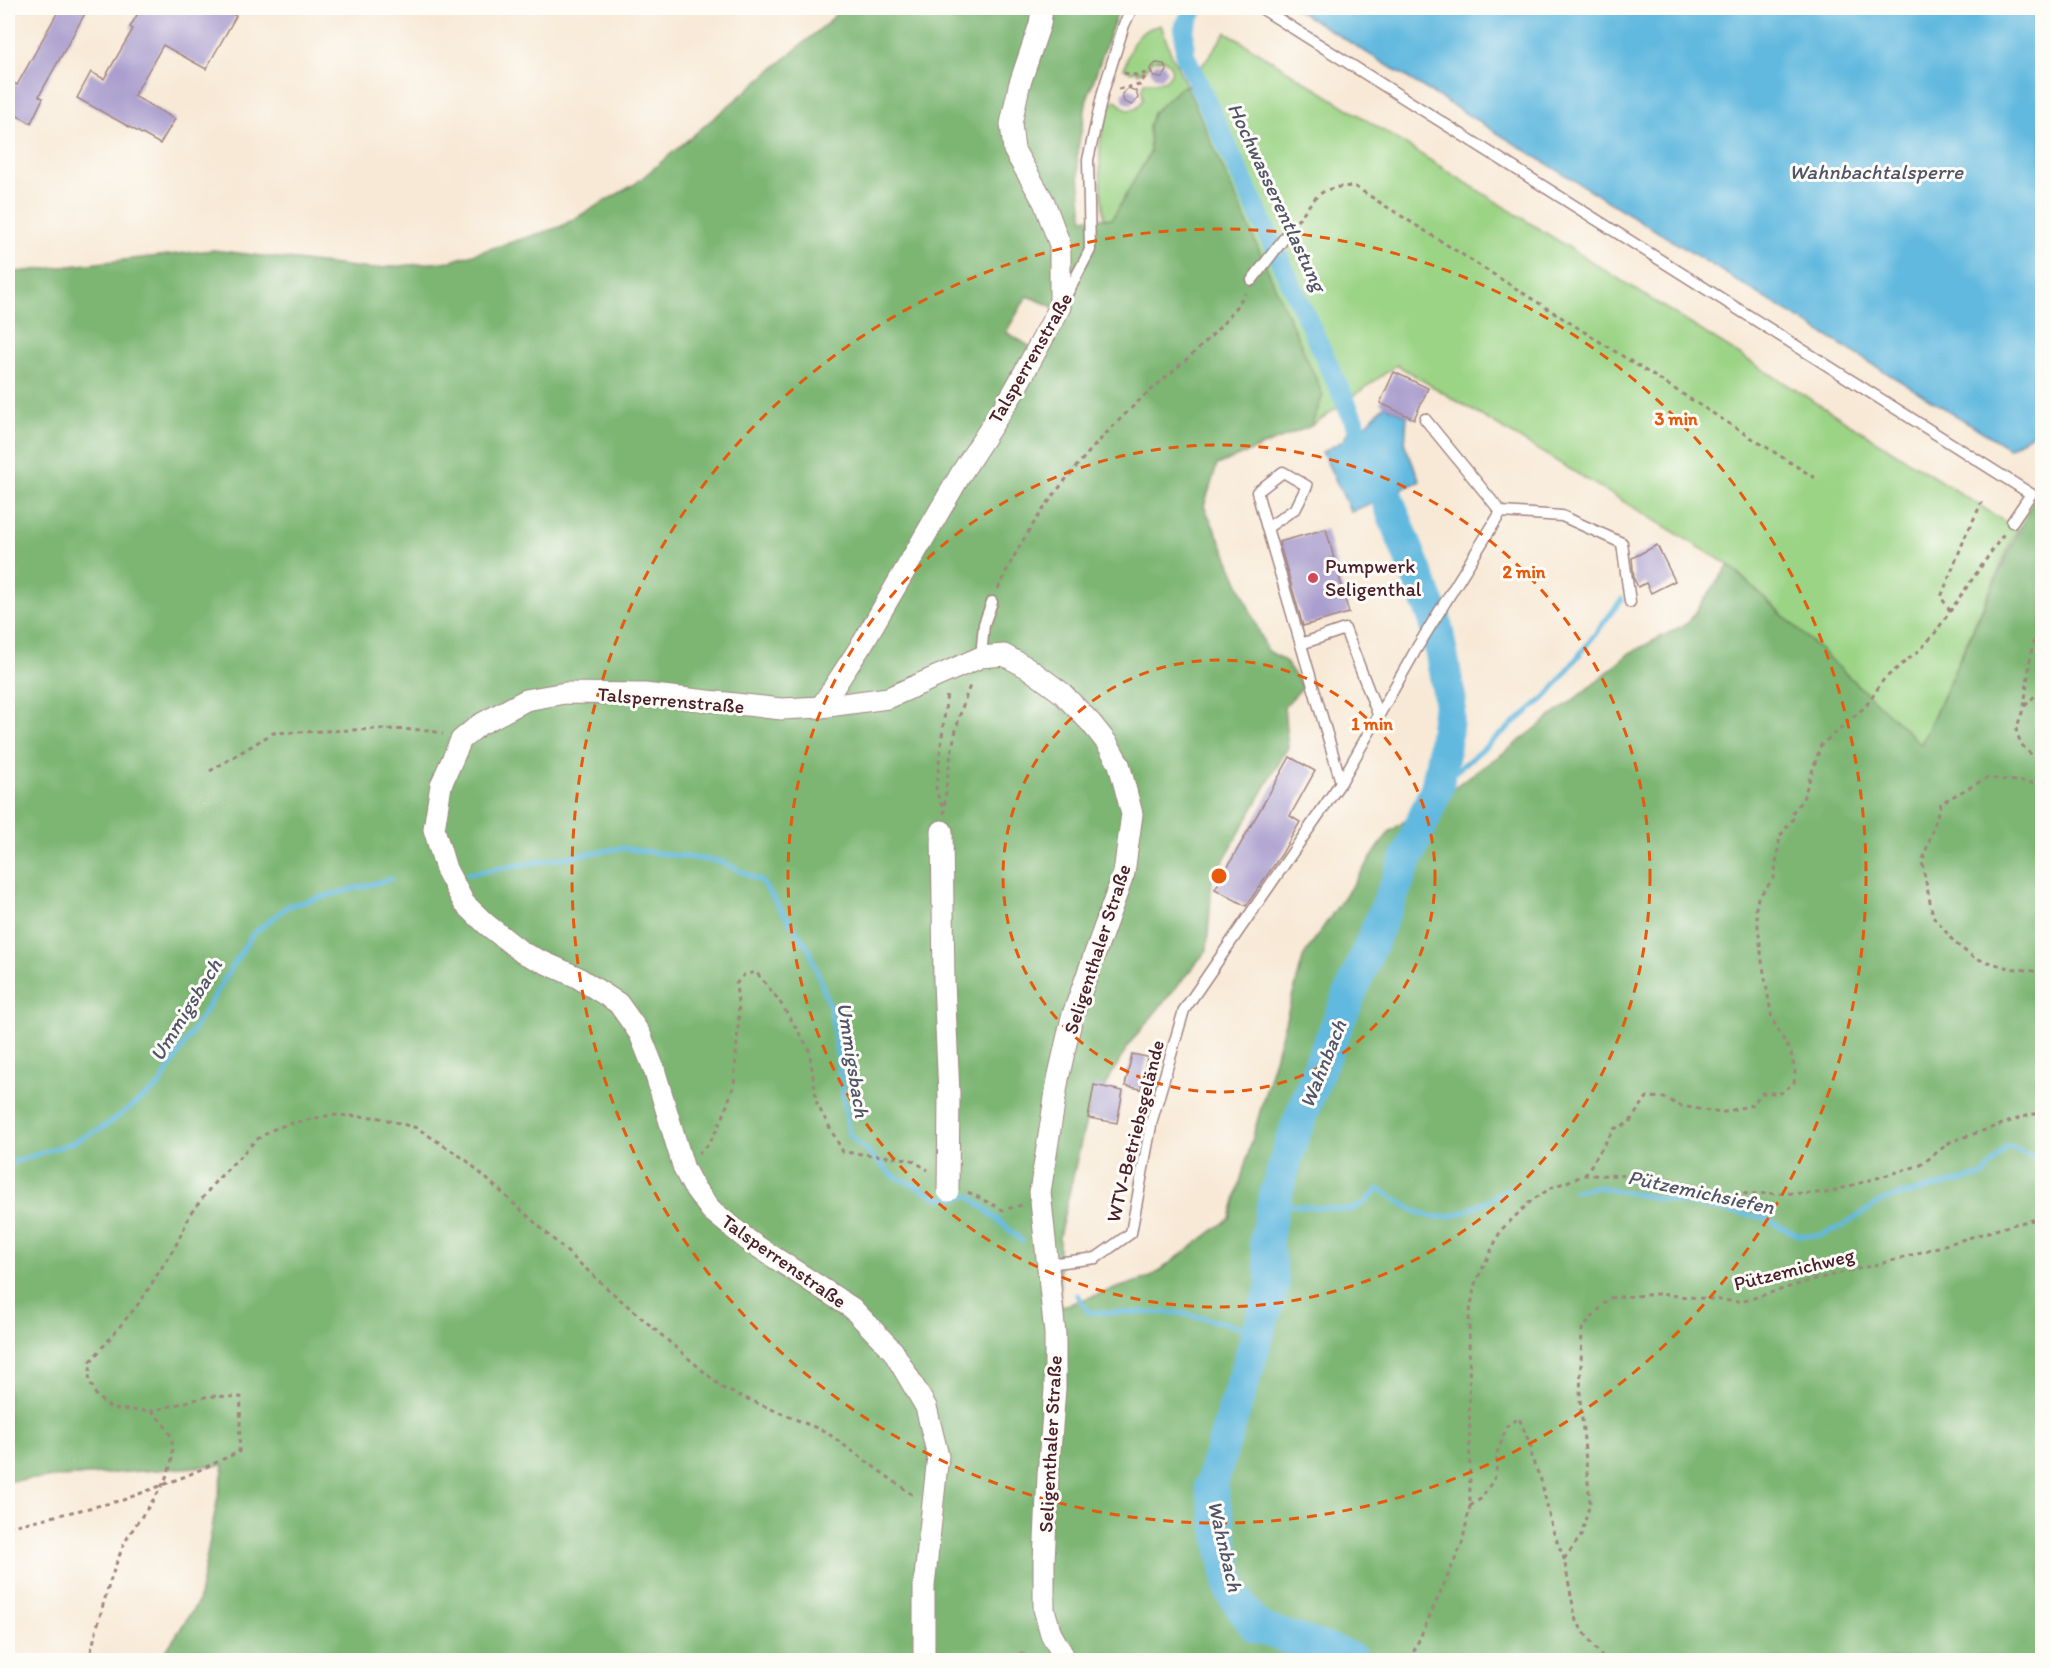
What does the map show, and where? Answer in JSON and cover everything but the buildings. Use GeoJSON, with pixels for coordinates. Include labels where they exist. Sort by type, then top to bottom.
{"type":"FeatureCollection","features":[{"type":"Feature","properties":{"kind":"street"},"geometry":{"type":"LineString","coordinates":[[1042,8],[1040,24],[1018,86],[1011,124],[1014,150],[1044,202],[1060,245],[1060,307]]}},
{"type":"Feature","properties":{"kind":"street","name":"Talsperrenstraße"},"geometry":{"type":"LineString","coordinates":[[924,1660],[924,1587],[938,1456],[926,1407],[893,1351],[852,1308],[749,1241],[711,1210],[693,1186],[684,1169],[654,1069],[640,1034],[618,1003],[577,977],[523,953],[486,924],[464,903],[446,869],[434,829],[441,785],[461,740],[480,725],[526,700],[565,693],[644,694],[782,710],[821,707],[864,641],[962,472],[1013,393],[1060,307]]}},
{"type":"Feature","properties":{"kind":"street","name":"Seligenthaler Straße"},"geometry":{"type":"LineString","coordinates":[[821,707],[888,698],[981,657],[1004,655],[1028,668],[1062,693],[1091,723],[1107,743],[1119,764],[1132,814],[1124,873],[1072,1017],[1058,1079],[1040,1192],[1055,1334],[1055,1389],[1044,1551],[1044,1609],[1052,1634],[1066,1660]]}},
{"type":"Feature","properties":{"kind":"street"},"geometry":{"type":"LineString","coordinates":[[942,831],[944,982],[955,1190]]}},
{"type":"Feature","properties":{"kind":"lane","name":"Talsperrenstraße"},"geometry":{"type":"LineString","coordinates":[[1060,307],[1090,250],[1088,160],[1104,90],[1124,25],[1132,8]]}},
{"type":"Feature","properties":{"kind":"lane"},"geometry":{"type":"LineString","coordinates":[[1261,8],[2031,494],[2012,522]]}},
{"type":"Feature","properties":{"kind":"lane"},"geometry":{"type":"LineString","coordinates":[[1252,280],[1289,232]]}},
{"type":"Feature","properties":{"kind":"lane"},"geometry":{"type":"LineString","coordinates":[[1425,419],[1501,512],[1562,516],[1622,543],[1630,602]]}},
{"type":"Feature","properties":{"kind":"lane"},"geometry":{"type":"LineString","coordinates":[[1267,528],[1296,508],[1307,486],[1283,472],[1257,492],[1267,528],[1341,783]]}},
{"type":"Feature","properties":{"kind":"lane","name":"WTV-Betriebsgelände"},"geometry":{"type":"LineString","coordinates":[[1048,1264],[1096,1258],[1131,1233],[1152,1120],[1184,1010],[1341,783],[1418,646],[1501,512]]}},
{"type":"Feature","properties":{"kind":"lane"},"geometry":{"type":"LineString","coordinates":[[981,657],[984,624],[992,602]]}},
{"type":"Feature","properties":{"kind":"lane"},"geometry":{"type":"LineString","coordinates":[[1301,644],[1345,629],[1379,717]]}},
{"type":"Feature","properties":{"kind":"path"},"geometry":{"type":"LineString","coordinates":[[1111,69],[1131,75],[1152,72]]}},
{"type":"Feature","properties":{"kind":"path"},"geometry":{"type":"LineString","coordinates":[[1104,90],[1140,85],[1147,73]]}},
{"type":"Feature","properties":{"kind":"path"},"geometry":{"type":"LineString","coordinates":[[1289,232],[1316,196],[1331,187],[1354,186],[1815,478]]}},
{"type":"Feature","properties":{"kind":"path"},"geometry":{"type":"LineString","coordinates":[[992,602],[1007,568],[1049,501],[1086,454],[1138,402],[1192,354],[1237,306],[1252,280]]}},
{"type":"Feature","properties":{"kind":"path"},"geometry":{"type":"LineString","coordinates":[[1950,611],[1941,597],[1982,502]]}},
{"type":"Feature","properties":{"kind":"path"},"geometry":{"type":"LineString","coordinates":[[1585,1174],[1614,1130],[1629,1124],[1647,1098],[1664,1098],[1681,1106],[1721,1113],[1752,1105],[1762,1093],[1781,1093],[1794,1083],[1795,1071],[1791,1053],[1772,1019],[1756,908],[1758,898],[1774,878],[1780,836],[1793,819],[1792,813],[1803,799],[1821,745],[1866,706],[1884,679],[1921,649],[2012,522]]}},
{"type":"Feature","properties":{"kind":"path"},"geometry":{"type":"LineString","coordinates":[[2043,624],[2032,646],[2024,707],[2016,730],[2021,744],[2043,766]]}},
{"type":"Feature","properties":{"kind":"path"},"geometry":{"type":"LineString","coordinates":[[942,831],[945,783],[961,708],[981,657]]}},
{"type":"Feature","properties":{"kind":"path"},"geometry":{"type":"LineString","coordinates":[[944,805],[940,803],[936,789],[950,671]]}},
{"type":"Feature","properties":{"kind":"path"},"geometry":{"type":"LineString","coordinates":[[2024,707],[2043,688]]}},
{"type":"Feature","properties":{"kind":"path"},"geometry":{"type":"LineString","coordinates":[[210,771],[273,733],[378,729],[428,730],[461,740]]}},
{"type":"Feature","properties":{"kind":"path"},"geometry":{"type":"LineString","coordinates":[[2043,784],[1987,778],[1941,803],[1922,863],[1934,916],[1955,943],[1974,958],[2009,968],[2043,972]]}},
{"type":"Feature","properties":{"kind":"path"},"geometry":{"type":"LineString","coordinates":[[684,1169],[709,1144],[723,1117],[734,1085],[739,1013],[736,984],[744,975],[756,972],[778,999],[809,1049],[817,1104],[843,1152],[910,1159],[934,1173]]}},
{"type":"Feature","properties":{"kind":"path"},"geometry":{"type":"LineString","coordinates":[[1410,1660],[1462,1544],[1470,1506],[1469,1316],[1475,1284],[1501,1230],[1532,1200],[1553,1187],[1585,1174],[1654,1176],[1721,1194],[1826,1193],[1921,1165],[1950,1142],[2032,1114],[2043,1114]]}},
{"type":"Feature","properties":{"kind":"path"},"geometry":{"type":"LineString","coordinates":[[8,1527],[123,1500],[186,1476],[238,1452],[241,1397],[209,1396],[152,1411],[112,1409],[97,1397],[89,1380],[91,1361],[140,1302],[176,1245],[191,1213],[256,1140],[288,1124],[331,1115],[376,1118],[417,1128],[466,1160],[608,1289],[724,1389],[826,1432],[933,1510]]}},
{"type":"Feature","properties":{"kind":"path"},"geometry":{"type":"LineString","coordinates":[[955,1190],[1003,1210],[1024,1205],[1040,1192]]}},
{"type":"Feature","properties":{"kind":"path","name":"Pützemichweg"},"geometry":{"type":"LineString","coordinates":[[1564,1559],[1581,1536],[1590,1503],[1580,1399],[1582,1329],[1609,1298],[1658,1294],[1741,1302],[1812,1280],[1891,1261],[2015,1224],[2043,1218]]}},
{"type":"Feature","properties":{"kind":"path"},"geometry":{"type":"LineString","coordinates":[[89,1660],[102,1604],[123,1546],[156,1499],[171,1463],[171,1436],[152,1411]]}},
{"type":"Feature","properties":{"kind":"path"},"geometry":{"type":"LineString","coordinates":[[1470,1506],[1482,1498],[1496,1475],[1497,1453],[1507,1426],[1519,1418],[1531,1447],[1531,1457],[1541,1480],[1553,1531],[1564,1559],[1576,1621],[1604,1660]]}},
{"type":"Feature","properties":{"kind":"green space"},"geometry":{"type":"Polygon","coordinates":[[[840,8],[1119,8],[1087,99],[1077,154],[1083,218],[1112,219],[1150,153],[1149,126],[1153,113],[1181,87],[1187,87],[1323,395],[1311,426],[1217,465],[1204,506],[1267,650],[1285,661],[1303,687],[1284,707],[1288,747],[1212,881],[1207,950],[1130,1043],[1087,1116],[1059,1237],[1060,1307],[1151,1277],[1230,1218],[1304,955],[1389,832],[1509,749],[1630,653],[1688,623],[1729,565],[1921,744],[2042,480],[2042,1660],[1066,1660],[1061,1652],[1053,1660],[160,1660],[198,1602],[224,1465],[8,1481],[8,273],[213,250],[370,269],[451,261],[560,227],[635,184],[831,20],[840,8]],[[1027,296],[1006,332],[1034,349],[1057,311],[1027,296]]]}},
{"type":"Feature","properties":{"kind":"green space"},"geometry":{"type":"Polygon","coordinates":[[[1161,25],[1187,87],[1226,32],[2017,529],[1921,745],[1729,565],[1397,365],[1311,426],[1323,395],[1149,126],[1150,153],[1112,219],[1104,218],[1100,145],[1106,116],[1114,100],[1128,110],[1136,109],[1143,100],[1144,82],[1160,82],[1170,76],[1172,71],[1169,63],[1163,59],[1151,61],[1147,69],[1138,73],[1136,70],[1132,72],[1124,69],[1132,46],[1139,35],[1161,25]]]}},
{"type":"Feature","properties":{"kind":"water","name":"Wahnbachtalsperre"},"geometry":{"type":"Polygon","coordinates":[[[1294,8],[2042,8],[2042,428],[2009,448],[1294,8]]]}},
{"type":"Feature","properties":{"kind":"water"},"geometry":{"type":"Polygon","coordinates":[[[1352,401],[1365,426],[1385,405],[1407,416],[1405,445],[1420,481],[1351,512],[1322,452],[1343,441],[1349,429],[1338,409],[1352,401]]]}},
{"type":"Feature","properties":{"kind":"waterway","name":"Hochwasserentlastung"},"geometry":{"type":"LineString","coordinates":[[1194,8],[1184,28],[1185,55],[1357,427]]}},
{"type":"Feature","properties":{"kind":"waterway","name":"Wahnbach"},"geometry":{"type":"LineString","coordinates":[[1353,1660],[1256,1627],[1232,1593],[1211,1485],[1273,1285],[1266,1240],[1273,1204],[1292,1140],[1321,1063],[1437,787],[1443,755],[1450,700],[1435,620],[1373,463],[1377,454]]}},
{"type":"Feature","properties":{"kind":"waterway"},"geometry":{"type":"LineString","coordinates":[[1437,787],[1549,694],[1622,599]]}},
{"type":"Feature","properties":{"kind":"waterway","name":"Ummigsbach"},"geometry":{"type":"LineString","coordinates":[[468,874],[621,848],[722,862],[761,881],[809,949],[830,1007],[849,1134],[892,1175],[942,1199],[970,1196],[1022,1241]]}},
{"type":"Feature","properties":{"kind":"waterway","name":"Ummigsbach"},"geometry":{"type":"LineString","coordinates":[[8,1164],[71,1143],[104,1127],[158,1087],[252,935],[288,906],[391,879]]}},
{"type":"Feature","properties":{"kind":"waterway","name":"Pützemichsiefen"},"geometry":{"type":"LineString","coordinates":[[1575,1191],[1597,1187],[1765,1218],[1797,1235],[1818,1236],[1841,1227],[1885,1199],[1984,1175],[2007,1146],[2042,1160]]}},
{"type":"Feature","properties":{"kind":"waterway","name":"Pützemichsiefen"},"geometry":{"type":"LineString","coordinates":[[1273,1204],[1351,1210],[1364,1203],[1379,1189],[1407,1207],[1435,1217],[1469,1210],[1509,1188]]}},
{"type":"Feature","properties":{"kind":"waterway","name":"Ummigsbach"},"geometry":{"type":"LineString","coordinates":[[1077,1295],[1089,1312],[1181,1313],[1258,1331]]}},
{"type":"Feature","properties":{"kind":"place","name":"Pumpwerk Seligenthal"},"geometry":{"type":"Point","coordinates":[1313,578]}}]}
